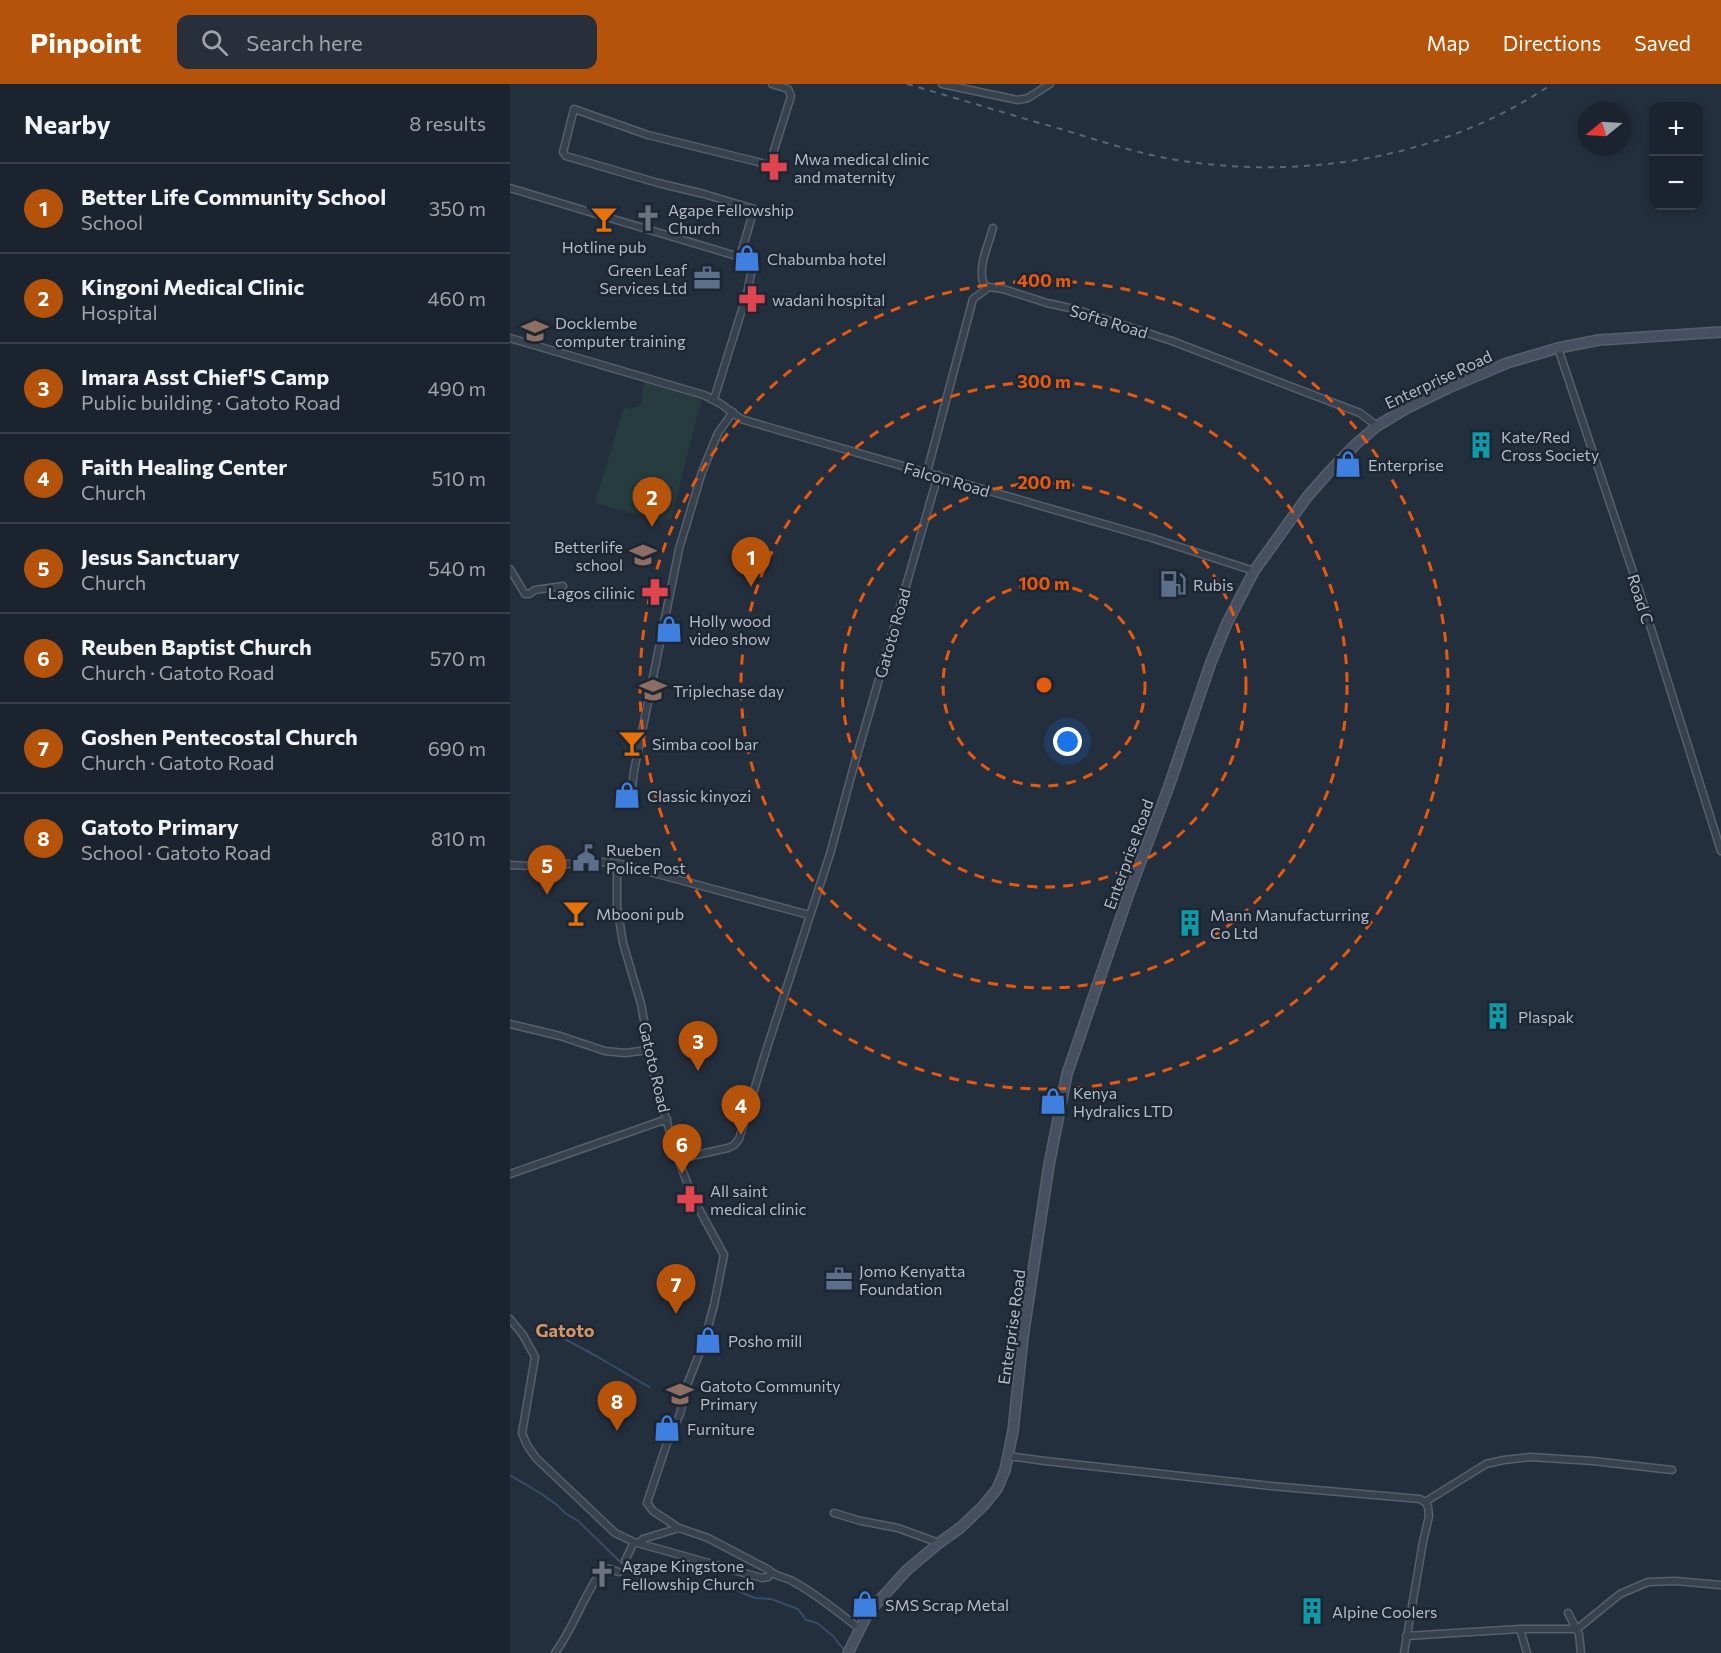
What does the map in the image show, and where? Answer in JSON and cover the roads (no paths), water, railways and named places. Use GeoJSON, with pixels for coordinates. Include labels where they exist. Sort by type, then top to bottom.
{"type":"FeatureCollection","features":[{"type":"Feature","properties":{"kind":"main road","name":"Enterprise Road"},"geometry":{"type":"LineString","coordinates":[[848,1653],[868,1613],[883,1595],[908,1570],[960,1528],[983,1506],[997,1489],[1005,1470],[1013,1431],[1023,1336],[1049,1165],[1067,1074],[1211,662],[1227,623],[1254,571],[1307,497],[1329,472],[1377,426],[1407,408],[1507,363],[1558,348],[1599,340],[1721,332]]}},
{"type":"Feature","properties":{"kind":"street"},"geometry":{"type":"LineString","coordinates":[[740,257],[754,209],[566,156],[563,152],[574,109],[648,135],[769,166],[791,96],[788,89],[772,84]]}},
{"type":"Feature","properties":{"kind":"street"},"geometry":{"type":"LineString","coordinates":[[942,84],[1018,100],[1028,98],[1050,84]]}},
{"type":"Feature","properties":{"kind":"street"},"geometry":{"type":"LineString","coordinates":[[510,188],[740,257],[749,265],[751,274],[748,291],[714,399]]}},
{"type":"Feature","properties":{"kind":"street"},"geometry":{"type":"LineString","coordinates":[[927,472],[973,299],[989,287],[984,285],[981,279],[981,271],[993,228]]}},
{"type":"Feature","properties":{"kind":"street","name":"Softa Road"},"geometry":{"type":"LineString","coordinates":[[989,287],[1003,288],[1173,341],[1360,412],[1377,426]]}},
{"type":"Feature","properties":{"kind":"street","name":"Falcon Road"},"geometry":{"type":"LineString","coordinates":[[510,338],[714,399],[741,419],[1152,538],[1254,571]]}},
{"type":"Feature","properties":{"kind":"street","name":"Road C"},"geometry":{"type":"LineString","coordinates":[[1558,348],[1642,601],[1721,851]]}},
{"type":"Feature","properties":{"kind":"street"},"geometry":{"type":"LineString","coordinates":[[631,795],[679,549],[702,472],[718,433],[733,412]]}},
{"type":"Feature","properties":{"kind":"street","name":"Gatoto Road"},"geometry":{"type":"LineString","coordinates":[[678,1159],[728,1148],[739,1139],[830,854],[938,475]]}},
{"type":"Feature","properties":{"kind":"street"},"geometry":{"type":"LineString","coordinates":[[510,569],[525,594],[535,590],[563,586]]}},
{"type":"Feature","properties":{"kind":"street"},"geometry":{"type":"LineString","coordinates":[[510,865],[617,862],[809,915]]}},
{"type":"Feature","properties":{"kind":"street","name":"Gatoto Road"},"geometry":{"type":"LineString","coordinates":[[617,862],[617,906],[623,943],[641,1004],[656,1085],[678,1159],[693,1197],[724,1255],[704,1342],[647,1503],[653,1511],[679,1528],[708,1538],[771,1573],[793,1581],[860,1629]]}},
{"type":"Feature","properties":{"kind":"street"},"geometry":{"type":"LineString","coordinates":[[510,1024],[560,1036],[605,1051],[625,1053],[649,1050]]}},
{"type":"Feature","properties":{"kind":"street"},"geometry":{"type":"LineString","coordinates":[[510,1174],[667,1119]]}},
{"type":"Feature","properties":{"kind":"street"},"geometry":{"type":"LineString","coordinates":[[510,1319],[523,1335],[535,1358],[522,1433],[536,1458],[615,1533],[636,1542],[762,1578],[768,1577],[771,1573]]}},
{"type":"Feature","properties":{"kind":"street"},"geometry":{"type":"LineString","coordinates":[[1008,1455],[1259,1484],[1420,1499],[1425,1502],[1429,1516],[1404,1653]]}},
{"type":"Feature","properties":{"kind":"street"},"geometry":{"type":"LineString","coordinates":[[1425,1502],[1486,1464],[1504,1460],[1530,1457],[1672,1470]]}},
{"type":"Feature","properties":{"kind":"street"},"geometry":{"type":"LineString","coordinates":[[834,1513],[898,1528],[939,1543]]}},
{"type":"Feature","properties":{"kind":"street"},"geometry":{"type":"LineString","coordinates":[[625,1561],[636,1542],[679,1528]]}},
{"type":"Feature","properties":{"kind":"street"},"geometry":{"type":"LineString","coordinates":[[555,1653],[567,1636],[582,1602],[602,1570],[606,1568],[619,1572]]}},
{"type":"Feature","properties":{"kind":"street"},"geometry":{"type":"LineString","coordinates":[[1406,1636],[1520,1629],[1576,1629],[1620,1594],[1648,1582],[1675,1581],[1721,1585]]}},
{"type":"Feature","properties":{"kind":"street"},"geometry":{"type":"LineString","coordinates":[[1568,1613],[1580,1640],[1581,1653]]}},
{"type":"Feature","properties":{"kind":"street"},"geometry":{"type":"LineString","coordinates":[[1520,1629],[1527,1653]]}},
{"type":"Feature","properties":{"kind":"waterway"},"geometry":{"type":"LineString","coordinates":[[563,1338],[649,1387]]}},
{"type":"Feature","properties":{"kind":"waterway"},"geometry":{"type":"LineString","coordinates":[[510,1475],[540,1493],[578,1521],[636,1577],[674,1588],[707,1584],[728,1585],[755,1598],[771,1599],[798,1609],[806,1620],[817,1623],[833,1636],[845,1651]]}},
{"type":"Feature","properties":{"kind":"railway"},"geometry":{"type":"LineString","coordinates":[[907,84],[1152,155],[1215,165],[1265,167],[1315,165],[1366,158],[1415,147],[1463,131],[1509,110],[1552,84]]}},
{"type":"Feature","properties":{"kind":"place","name":"Mwa medical clinic and maternity"},"geometry":{"type":"Point","coordinates":[774,167]}},
{"type":"Feature","properties":{"kind":"place","name":"Agape Fellowship Church"},"geometry":{"type":"Point","coordinates":[648,218]}},
{"type":"Feature","properties":{"kind":"place","name":"Hotline pub"},"geometry":{"type":"Point","coordinates":[604,219]}},
{"type":"Feature","properties":{"kind":"place","name":"Chabumba hotel"},"geometry":{"type":"Point","coordinates":[747,258]}},
{"type":"Feature","properties":{"kind":"place","name":"Green Leaf Services Ltd"},"geometry":{"type":"Point","coordinates":[707,278]}},
{"type":"Feature","properties":{"kind":"place","name":"wadani hospital"},"geometry":{"type":"Point","coordinates":[752,299]}},
{"type":"Feature","properties":{"kind":"place","name":"Docklembe computer training"},"geometry":{"type":"Point","coordinates":[535,331]}},
{"type":"Feature","properties":{"kind":"place","name":"Kate/Red Cross Society"},"geometry":{"type":"Point","coordinates":[1481,445]}},
{"type":"Feature","properties":{"kind":"place","name":"Enterprise"},"geometry":{"type":"Point","coordinates":[1348,464]}},
{"type":"Feature","properties":{"kind":"place","name":"Kingoni Medical Clinic"},"geometry":{"type":"Point","coordinates":[652,527]}},
{"type":"Feature","properties":{"kind":"place","name":"Betterlife school"},"geometry":{"type":"Point","coordinates":[643,555]}},
{"type":"Feature","properties":{"kind":"place","name":"Rubis"},"geometry":{"type":"Point","coordinates":[1173,584]}},
{"type":"Feature","properties":{"kind":"place","name":"Better Life Community School"},"geometry":{"type":"Point","coordinates":[751,587]}},
{"type":"Feature","properties":{"kind":"place","name":"Lagos cilinic"},"geometry":{"type":"Point","coordinates":[655,592]}},
{"type":"Feature","properties":{"kind":"place","name":"Holly wood video show"},"geometry":{"type":"Point","coordinates":[669,629]}},
{"type":"Feature","properties":{"kind":"place","name":"Triplechase day"},"geometry":{"type":"Point","coordinates":[653,690]}},
{"type":"Feature","properties":{"kind":"place","name":"Simba cool bar"},"geometry":{"type":"Point","coordinates":[632,743]}},
{"type":"Feature","properties":{"kind":"place","name":"Classic kinyozi"},"geometry":{"type":"Point","coordinates":[627,795]}},
{"type":"Feature","properties":{"kind":"place","name":"Rueben Police Post"},"geometry":{"type":"Point","coordinates":[586,858]}},
{"type":"Feature","properties":{"kind":"place","name":"Jesus Sanctuary"},"geometry":{"type":"Point","coordinates":[547,895]}},
{"type":"Feature","properties":{"kind":"place","name":"Mbooni pub"},"geometry":{"type":"Point","coordinates":[576,913]}},
{"type":"Feature","properties":{"kind":"place","name":"Mann Manufacturring Co Ltd"},"geometry":{"type":"Point","coordinates":[1190,923]}},
{"type":"Feature","properties":{"kind":"place","name":"Plaspak"},"geometry":{"type":"Point","coordinates":[1498,1016]}},
{"type":"Feature","properties":{"kind":"place","name":"Imara Asst Chief'S Camp"},"geometry":{"type":"Point","coordinates":[698,1071]}},
{"type":"Feature","properties":{"kind":"place","name":"Kenya Hydralics LTD"},"geometry":{"type":"Point","coordinates":[1053,1101]}},
{"type":"Feature","properties":{"kind":"place","name":"Faith Healing Center"},"geometry":{"type":"Point","coordinates":[741,1135]}},
{"type":"Feature","properties":{"kind":"place","name":"Reuben Baptist Church"},"geometry":{"type":"Point","coordinates":[682,1174]}},
{"type":"Feature","properties":{"kind":"place","name":"All saint medical clinic"},"geometry":{"type":"Point","coordinates":[690,1199]}},
{"type":"Feature","properties":{"kind":"place","name":"Jomo Kenyatta Foundation"},"geometry":{"type":"Point","coordinates":[839,1279]}},
{"type":"Feature","properties":{"kind":"place","name":"Goshen Pentecostal Church"},"geometry":{"type":"Point","coordinates":[676,1314]}},
{"type":"Feature","properties":{"kind":"place","name":"Posho mill"},"geometry":{"type":"Point","coordinates":[708,1340]}},
{"type":"Feature","properties":{"kind":"place","name":"Gatoto Community Primary"},"geometry":{"type":"Point","coordinates":[680,1394]}},
{"type":"Feature","properties":{"kind":"place","name":"Furniture"},"geometry":{"type":"Point","coordinates":[667,1428]}},
{"type":"Feature","properties":{"kind":"place","name":"Gatoto Primary"},"geometry":{"type":"Point","coordinates":[617,1431]}},
{"type":"Feature","properties":{"kind":"place","name":"Agape Kingstone Fellowship Church"},"geometry":{"type":"Point","coordinates":[602,1574]}},
{"type":"Feature","properties":{"kind":"place","name":"SMS Scrap Metal"},"geometry":{"type":"Point","coordinates":[865,1604]}},
{"type":"Feature","properties":{"kind":"place","name":"Alpine Coolers"},"geometry":{"type":"Point","coordinates":[1312,1611]}},
{"type":"Feature","properties":{"kind":"district","name":"Gatoto"},"geometry":{"type":"Point","coordinates":[565,1330]}}]}
